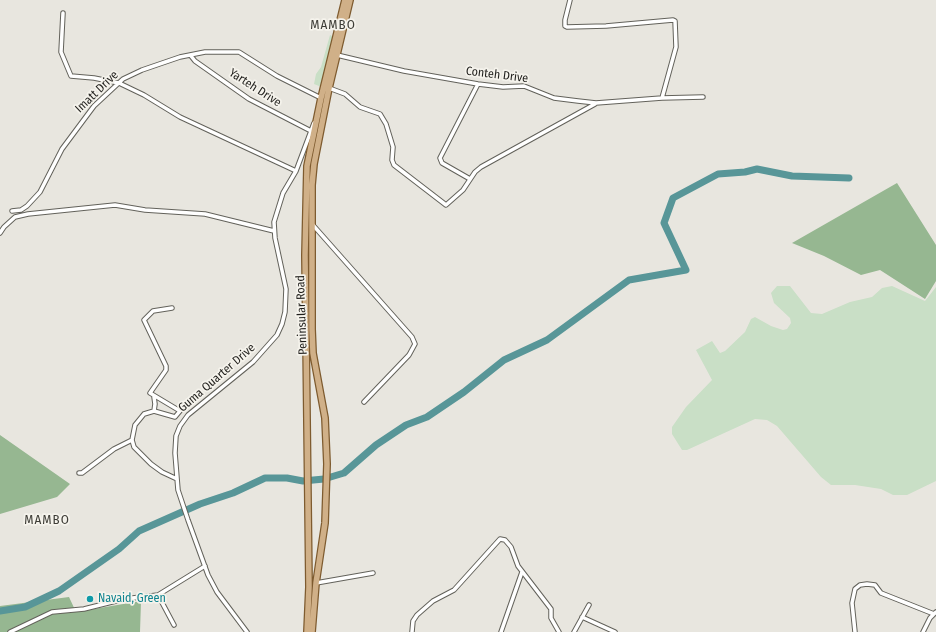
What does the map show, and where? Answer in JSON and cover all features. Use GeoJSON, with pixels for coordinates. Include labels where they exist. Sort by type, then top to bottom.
{"type":"FeatureCollection","features":[{"type":"Feature","properties":{"kind":"main road","name":"Peninsular Road"},"geometry":{"type":"LineString","coordinates":[[312,632],[316,583],[322,550],[327,464],[325,418],[313,353],[312,224],[314,164],[321,98],[345,0]]}},
{"type":"Feature","properties":{"kind":"main road","name":"Peninsular Road"},"geometry":{"type":"LineString","coordinates":[[307,632],[309,587],[307,166],[329,88],[350,0]]}},
{"type":"Feature","properties":{"kind":"street"},"geometry":{"type":"LineString","coordinates":[[570,0],[565,20],[566,27],[606,26],[675,21],[676,47],[662,98]]}},
{"type":"Feature","properties":{"kind":"street"},"geometry":{"type":"LineString","coordinates":[[63,13],[61,52],[69,74],[119,83],[144,95],[180,117],[296,171]]}},
{"type":"Feature","properties":{"kind":"street","name":"Imatt Drive"},"geometry":{"type":"LineString","coordinates":[[12,211],[21,210],[27,206],[40,192],[62,149],[84,117],[94,106],[123,78],[142,70],[205,52],[240,52],[276,76],[321,98]]}},
{"type":"Feature","properties":{"kind":"street","name":"Conteh Drive"},"geometry":{"type":"LineString","coordinates":[[337,55],[398,70],[478,84],[503,87],[524,86],[554,98],[596,103],[662,98],[703,98]]}},
{"type":"Feature","properties":{"kind":"street","name":"Yarteh Drive"},"geometry":{"type":"LineString","coordinates":[[191,56],[195,61],[250,98],[311,131]]}},
{"type":"Feature","properties":{"kind":"street"},"geometry":{"type":"LineString","coordinates":[[470,179],[442,163],[440,158],[478,84]]}},
{"type":"Feature","properties":{"kind":"street"},"geometry":{"type":"LineString","coordinates":[[329,88],[345,94],[360,107],[380,114],[386,124],[393,147],[392,160],[394,165],[442,204],[448,204],[463,190],[475,172],[490,161],[596,103]]}},
{"type":"Feature","properties":{"kind":"street","name":"Guma Quarter Drive"},"geometry":{"type":"LineString","coordinates":[[205,566],[182,502],[177,479],[175,453],[178,430],[184,420],[253,362],[277,335],[285,312],[286,289],[274,231],[276,213],[283,193],[296,171],[311,131],[319,122]]}},
{"type":"Feature","properties":{"kind":"street"},"geometry":{"type":"LineString","coordinates":[[0,233],[15,217],[28,214],[115,204],[145,210],[205,214],[274,231]]}},
{"type":"Feature","properties":{"kind":"street"},"geometry":{"type":"LineString","coordinates":[[312,224],[407,331],[415,344],[409,355],[364,402]]}},
{"type":"Feature","properties":{"kind":"street"},"geometry":{"type":"LineString","coordinates":[[154,411],[156,404],[151,391],[166,370],[166,366],[144,320],[153,311],[172,308]]}},
{"type":"Feature","properties":{"kind":"street"},"geometry":{"type":"LineString","coordinates":[[154,397],[180,411],[175,417],[154,411],[144,414],[139,418],[135,425],[132,440],[134,447],[151,464],[162,472],[177,479]]}},
{"type":"Feature","properties":{"kind":"street"},"geometry":{"type":"LineString","coordinates":[[79,473],[82,473],[114,449],[132,440]]}},
{"type":"Feature","properties":{"kind":"street"},"geometry":{"type":"LineString","coordinates":[[412,632],[413,621],[417,615],[433,601],[454,590],[500,539],[505,540],[511,547],[522,572],[551,609],[551,618],[559,632]]}},
{"type":"Feature","properties":{"kind":"street"},"geometry":{"type":"LineString","coordinates":[[10,632],[52,612],[84,609],[124,599],[158,595],[205,566],[216,592],[247,632]]}},
{"type":"Feature","properties":{"kind":"street"},"geometry":{"type":"LineString","coordinates":[[501,632],[522,572]]}},
{"type":"Feature","properties":{"kind":"street"},"geometry":{"type":"LineString","coordinates":[[316,583],[373,573]]}},
{"type":"Feature","properties":{"kind":"street"},"geometry":{"type":"LineString","coordinates":[[856,632],[852,603],[855,589],[860,585],[867,584],[875,585],[881,593],[935,613],[923,632]]}},
{"type":"Feature","properties":{"kind":"street"},"geometry":{"type":"LineString","coordinates":[[158,595],[174,625]]}},
{"type":"Feature","properties":{"kind":"street"},"geometry":{"type":"LineString","coordinates":[[574,632],[589,605]]}},
{"type":"Feature","properties":{"kind":"street"},"geometry":{"type":"LineString","coordinates":[[582,617],[615,632]]}},
{"type":"Feature","properties":{"kind":"green space"},"geometry":{"type":"Polygon","coordinates":[[[330,35],[336,38],[324,88],[314,84],[316,74],[321,67],[330,35]]]}},
{"type":"Feature","properties":{"kind":"green space"},"geometry":{"type":"Polygon","coordinates":[[[897,183],[936,245],[936,281],[925,299],[880,270],[861,275],[824,256],[792,243],[897,183]]]}},
{"type":"Feature","properties":{"kind":"green space"},"geometry":{"type":"Polygon","coordinates":[[[777,286],[790,286],[811,313],[822,314],[850,302],[872,297],[882,288],[892,286],[925,301],[936,287],[936,481],[907,495],[893,495],[881,489],[855,485],[831,485],[821,477],[777,426],[767,420],[755,419],[687,450],[682,450],[672,434],[672,427],[686,407],[712,380],[696,350],[712,341],[720,353],[725,351],[745,332],[751,319],[755,317],[771,326],[783,330],[787,329],[791,323],[790,318],[774,303],[771,293],[777,286]]]}},
{"type":"Feature","properties":{"kind":"green space"},"geometry":{"type":"Polygon","coordinates":[[[0,435],[70,484],[57,497],[0,514],[0,435]]]}},
{"type":"Feature","properties":{"kind":"green space"},"geometry":{"type":"Polygon","coordinates":[[[69,597],[76,612],[141,601],[140,632],[0,632],[0,606],[69,597]]]}},
{"type":"Feature","properties":{"kind":"waterway"},"geometry":{"type":"LineString","coordinates":[[0,611],[25,607],[59,591],[119,549],[139,531],[200,504],[233,493],[265,478],[287,478],[303,481],[324,479],[344,473],[376,445],[406,425],[427,417],[464,392],[504,360],[547,340],[629,280],[686,270],[664,223],[673,198],[718,174],[745,172],[757,169],[792,176],[849,178]]}},
{"type":"Feature","properties":{"kind":"place","name":"Navaid, Green"},"geometry":{"type":"Point","coordinates":[90,599]}},
{"type":"Feature","properties":{"kind":"district","name":"MAMBO"},"geometry":{"type":"Point","coordinates":[333,25]}},
{"type":"Feature","properties":{"kind":"district","name":"MAMBO"},"geometry":{"type":"Point","coordinates":[47,520]}}]}
